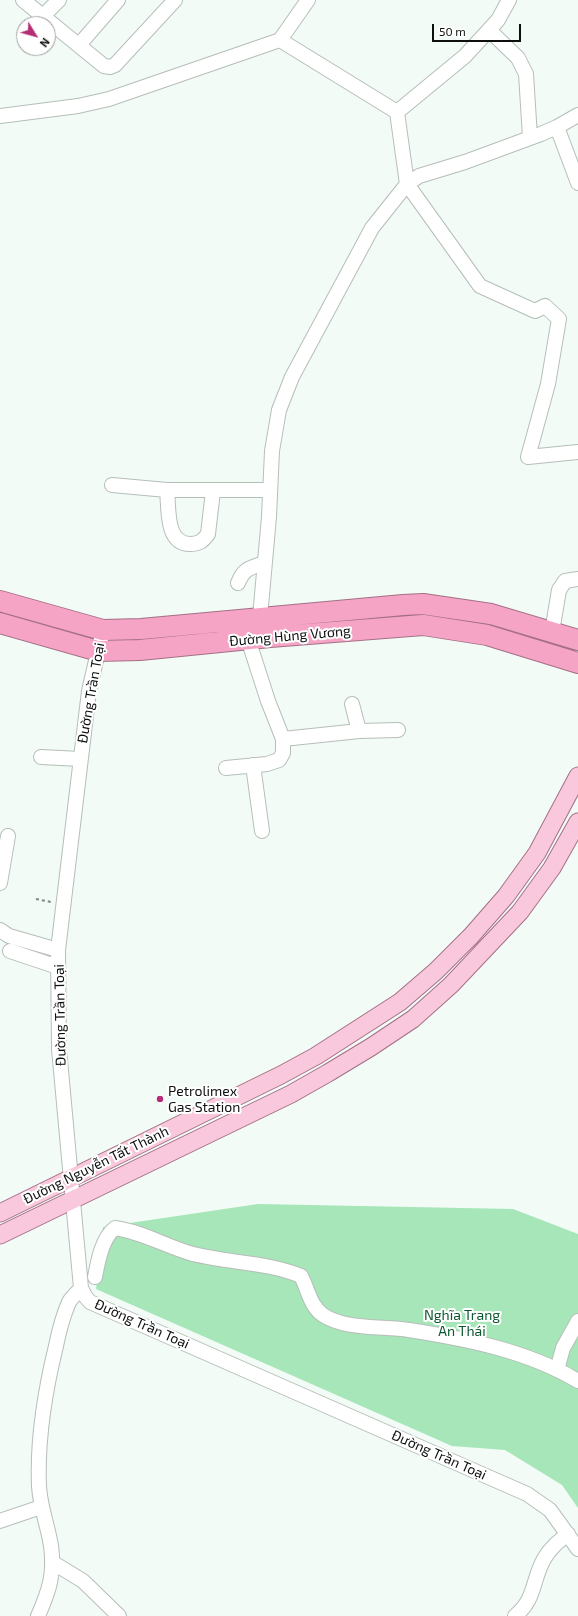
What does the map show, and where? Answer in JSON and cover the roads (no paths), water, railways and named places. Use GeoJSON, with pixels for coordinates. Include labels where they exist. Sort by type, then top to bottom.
{"type":"FeatureCollection","features":[{"type":"Feature","properties":{"kind":"highway","name":"Đường Hùng Vương"},"geometry":{"type":"LineString","coordinates":[[0,600],[103,630],[141,629],[260,617],[423,604],[491,614],[578,640]]}},
{"type":"Feature","properties":{"kind":"highway","name":"Đường Hùng Vương"},"geometry":{"type":"LineString","coordinates":[[0,623],[98,651],[140,650],[248,639],[423,625],[487,635],[578,663]]}},
{"type":"Feature","properties":{"kind":"main road","name":"Đường Nguyễn Tất Thành"},"geometry":{"type":"LineString","coordinates":[[0,1212],[288,1072],[400,1002],[471,936],[506,896],[537,853],[578,776]]}},
{"type":"Feature","properties":{"kind":"main road","name":"Đường Nguyễn Tất Thành"},"geometry":{"type":"LineString","coordinates":[[0,1235],[291,1094],[371,1047],[413,1019],[451,985],[520,912],[552,868],[578,822]]}},
{"type":"Feature","properties":{"kind":"main road"},"geometry":{"type":"LineString","coordinates":[[177,1126],[185,1145]]}},
{"type":"Feature","properties":{"kind":"street"},"geometry":{"type":"LineString","coordinates":[[23,0],[43,16],[60,0]]}},
{"type":"Feature","properties":{"kind":"street"},"geometry":{"type":"LineString","coordinates":[[79,45],[118,0]]}},
{"type":"Feature","properties":{"kind":"street"},"geometry":{"type":"LineString","coordinates":[[56,26],[104,66],[110,67],[115,65],[175,0]]}},
{"type":"Feature","properties":{"kind":"street"},"geometry":{"type":"LineString","coordinates":[[0,116],[78,106],[109,99],[280,40],[308,0]]}},
{"type":"Feature","properties":{"kind":"street"},"geometry":{"type":"LineString","coordinates":[[397,112],[465,56],[498,20],[509,0]]}},
{"type":"Feature","properties":{"kind":"street"},"geometry":{"type":"LineString","coordinates":[[489,30],[518,58],[526,74],[530,137]]}},
{"type":"Feature","properties":{"kind":"street"},"geometry":{"type":"LineString","coordinates":[[280,40],[397,112],[408,184],[480,286],[535,311],[545,306],[559,319],[548,384],[528,457],[578,452]]}},
{"type":"Feature","properties":{"kind":"street"},"geometry":{"type":"LineString","coordinates":[[260,617],[272,451],[279,410],[292,377],[372,228],[408,184],[425,174],[465,162],[557,127],[578,115]]}},
{"type":"Feature","properties":{"kind":"street"},"geometry":{"type":"LineString","coordinates":[[557,127],[578,183]]}},
{"type":"Feature","properties":{"kind":"street"},"geometry":{"type":"LineString","coordinates":[[112,485],[168,490],[270,490]]}},
{"type":"Feature","properties":{"kind":"street"},"geometry":{"type":"LineString","coordinates":[[168,490],[170,527],[176,538],[186,544],[197,544],[204,540],[208,534],[213,491]]}},
{"type":"Feature","properties":{"kind":"street"},"geometry":{"type":"LineString","coordinates":[[238,583],[246,569],[264,563]]}},
{"type":"Feature","properties":{"kind":"street"},"geometry":{"type":"LineString","coordinates":[[552,632],[559,590],[565,581],[578,580]]}},
{"type":"Feature","properties":{"kind":"street","name":"Đường Trần Toại"},"geometry":{"type":"LineString","coordinates":[[103,630],[89,691],[58,950],[59,1049],[66,1140],[74,1199],[81,1288],[85,1296],[90,1302],[527,1494],[550,1510],[578,1549]]}},
{"type":"Feature","properties":{"kind":"street"},"geometry":{"type":"LineString","coordinates":[[226,768],[267,764],[279,760],[283,752],[283,739],[268,701],[248,639]]}},
{"type":"Feature","properties":{"kind":"street"},"geometry":{"type":"LineString","coordinates":[[352,704],[359,731]]}},
{"type":"Feature","properties":{"kind":"street"},"geometry":{"type":"LineString","coordinates":[[283,739],[359,731],[398,730]]}},
{"type":"Feature","properties":{"kind":"street"},"geometry":{"type":"LineString","coordinates":[[41,757],[80,759]]}},
{"type":"Feature","properties":{"kind":"street"},"geometry":{"type":"LineString","coordinates":[[253,765],[262,831]]}},
{"type":"Feature","properties":{"kind":"street"},"geometry":{"type":"LineString","coordinates":[[0,883],[8,836]]}},
{"type":"Feature","properties":{"kind":"street"},"geometry":{"type":"LineString","coordinates":[[0,930],[9,936],[58,950]]}},
{"type":"Feature","properties":{"kind":"street"},"geometry":{"type":"LineString","coordinates":[[10,951],[58,966]]}},
{"type":"Feature","properties":{"kind":"street"},"geometry":{"type":"LineString","coordinates":[[95,1277],[97,1266],[110,1232],[115,1228],[121,1229],[146,1236],[194,1254],[262,1265],[301,1276],[314,1305],[321,1314],[331,1320],[346,1324],[410,1330],[499,1347],[557,1370],[578,1381]]}},
{"type":"Feature","properties":{"kind":"street"},"geometry":{"type":"LineString","coordinates":[[38,1616],[49,1592],[52,1562],[51,1545],[41,1507],[39,1487],[39,1448],[52,1363],[64,1315],[70,1301],[81,1288]]}},
{"type":"Feature","properties":{"kind":"street"},"geometry":{"type":"LineString","coordinates":[[557,1370],[563,1348],[578,1321]]}},
{"type":"Feature","properties":{"kind":"street"},"geometry":{"type":"LineString","coordinates":[[0,1521],[41,1507]]}},
{"type":"Feature","properties":{"kind":"street"},"geometry":{"type":"LineString","coordinates":[[515,1616],[521,1611],[529,1600],[537,1574],[544,1558],[553,1547],[568,1534]]}},
{"type":"Feature","properties":{"kind":"street"},"geometry":{"type":"LineString","coordinates":[[52,1562],[83,1581],[119,1616]]}},
{"type":"Feature","properties":{"kind":"place","name":"Petrolimex Gas Station"},"geometry":{"type":"Point","coordinates":[160,1099]}},
{"type":"Feature","properties":{"kind":"park label","name":"Nghĩa Trang An Thái"},"geometry":{"type":"Point","coordinates":[462,1324]}}]}
